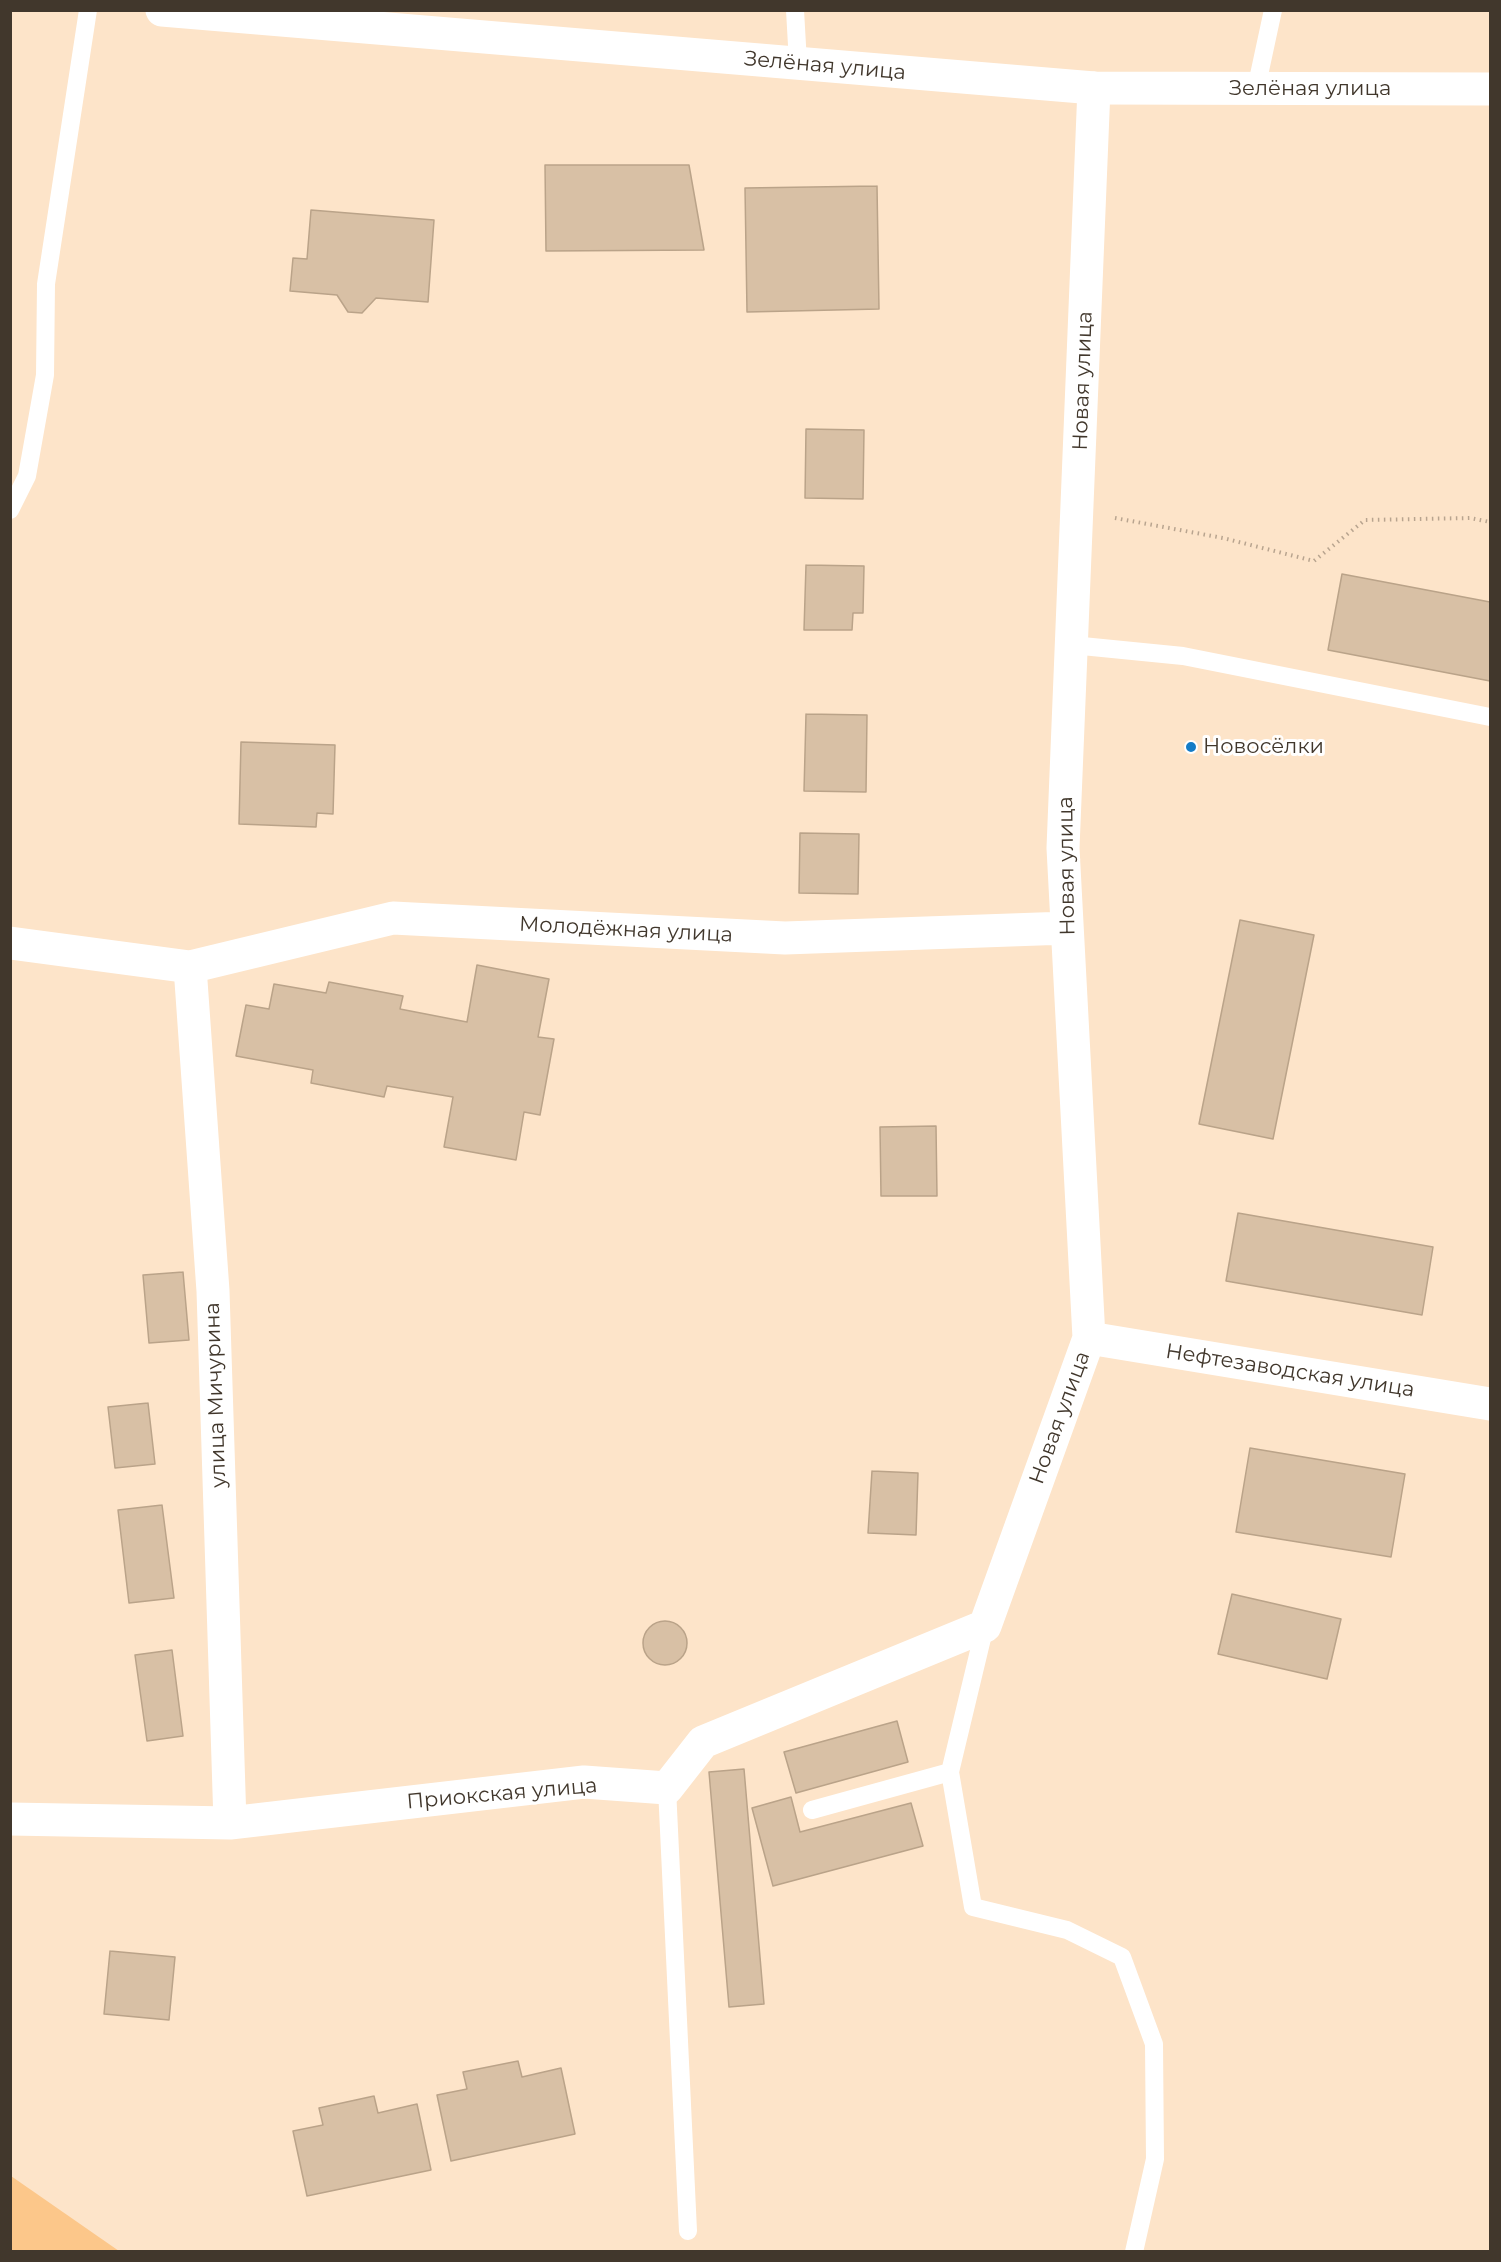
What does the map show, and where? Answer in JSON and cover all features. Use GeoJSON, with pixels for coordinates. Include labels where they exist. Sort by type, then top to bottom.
{"type":"FeatureCollection","features":[{"type":"Feature","properties":{"kind":"street","name":"Зелёная улица"},"geometry":{"type":"LineString","coordinates":[[162,10],[1094,88],[1491,89]]}},
{"type":"Feature","properties":{"kind":"street","name":"Новая улица"},"geometry":{"type":"LineString","coordinates":[[986,1626],[1089,1338],[1063,848],[1094,88]]}},
{"type":"Feature","properties":{"kind":"street","name":"Молодёжная улица"},"geometry":{"type":"LineString","coordinates":[[190,967],[393,918],[785,939],[1067,928]]}},
{"type":"Feature","properties":{"kind":"street"},"geometry":{"type":"LineString","coordinates":[[10,943],[190,967]]}},
{"type":"Feature","properties":{"kind":"street","name":"улица Мичурина"},"geometry":{"type":"LineString","coordinates":[[190,967],[213,1291],[230,1823]]}},
{"type":"Feature","properties":{"kind":"street","name":"Нефтезаводская улица"},"geometry":{"type":"LineString","coordinates":[[1089,1338],[1491,1404]]}},
{"type":"Feature","properties":{"kind":"street"},"geometry":{"type":"LineString","coordinates":[[666,1788],[703,1742],[986,1626]]}},
{"type":"Feature","properties":{"kind":"street","name":"Приокская улица"},"geometry":{"type":"LineString","coordinates":[[10,1819],[230,1823],[584,1782],[666,1788]]}},
{"type":"Feature","properties":{"kind":"lane"},"geometry":{"type":"LineString","coordinates":[[10,510],[27,476],[45,375],[46,284],[88,10]]}},
{"type":"Feature","properties":{"kind":"lane"},"geometry":{"type":"LineString","coordinates":[[795,10],[798,63]]}},
{"type":"Feature","properties":{"kind":"lane"},"geometry":{"type":"LineString","coordinates":[[1256,89],[1273,10]]}},
{"type":"Feature","properties":{"kind":"lane"},"geometry":{"type":"LineString","coordinates":[[1072,645],[1183,656],[1491,717]]}},
{"type":"Feature","properties":{"kind":"lane"},"geometry":{"type":"LineString","coordinates":[[986,1626],[950,1772],[973,1907],[1067,1929],[1122,1957],[1154,2044],[1155,2159],[1134,2252]]}},
{"type":"Feature","properties":{"kind":"lane"},"geometry":{"type":"LineString","coordinates":[[812,1810],[950,1772]]}},
{"type":"Feature","properties":{"kind":"lane"},"geometry":{"type":"LineString","coordinates":[[666,1788],[688,2230]]}},
{"type":"Feature","properties":{"kind":"path"},"geometry":{"type":"LineString","coordinates":[[1078,511],[1223,537],[1314,561],[1365,520],[1470,518],[1491,522]]}},
{"type":"Feature","properties":{"kind":"shaded area"},"geometry":{"type":"Polygon","coordinates":[[[11,2176],[119,2251],[11,2251],[11,2176]]]}},
{"type":"Feature","properties":{"kind":"building"},"geometry":{"type":"Polygon","coordinates":[[[545,165],[689,165],[704,250],[546,251],[545,165]]]}},
{"type":"Feature","properties":{"kind":"building"},"geometry":{"type":"Polygon","coordinates":[[[877,186],[879,309],[747,312],[745,188],[877,186]]]}},
{"type":"Feature","properties":{"kind":"building"},"geometry":{"type":"Polygon","coordinates":[[[311,210],[434,220],[428,302],[376,298],[362,313],[348,312],[337,295],[290,291],[293,258],[307,259],[311,210]]]}},
{"type":"Feature","properties":{"kind":"building"},"geometry":{"type":"Polygon","coordinates":[[[806,429],[864,430],[863,499],[805,498],[806,429]]]}},
{"type":"Feature","properties":{"kind":"building"},"geometry":{"type":"Polygon","coordinates":[[[806,565],[864,566],[863,613],[853,613],[852,630],[804,630],[806,565]]]}},
{"type":"Feature","properties":{"kind":"building"},"geometry":{"type":"Polygon","coordinates":[[[1342,574],[1490,602],[1490,681],[1328,650],[1342,574]]]}},
{"type":"Feature","properties":{"kind":"building"},"geometry":{"type":"Polygon","coordinates":[[[806,714],[867,715],[866,792],[804,791],[806,714]]]}},
{"type":"Feature","properties":{"kind":"building"},"geometry":{"type":"Polygon","coordinates":[[[241,742],[335,745],[333,814],[317,813],[316,827],[239,824],[241,742]]]}},
{"type":"Feature","properties":{"kind":"building"},"geometry":{"type":"Polygon","coordinates":[[[800,833],[859,834],[858,894],[799,893],[800,833]]]}},
{"type":"Feature","properties":{"kind":"building"},"geometry":{"type":"Polygon","coordinates":[[[1240,920],[1314,935],[1273,1139],[1199,1124],[1240,920]]]}},
{"type":"Feature","properties":{"kind":"building"},"geometry":{"type":"Polygon","coordinates":[[[477,965],[549,979],[538,1037],[554,1039],[540,1115],[524,1112],[516,1160],[444,1147],[453,1097],[387,1086],[384,1097],[311,1083],[313,1070],[236,1056],[246,1005],[269,1009],[274,984],[326,993],[329,982],[403,996],[400,1009],[467,1022],[477,965]]]}},
{"type":"Feature","properties":{"kind":"building"},"geometry":{"type":"Polygon","coordinates":[[[936,1126],[937,1196],[881,1196],[880,1127],[936,1126]]]}},
{"type":"Feature","properties":{"kind":"building"},"geometry":{"type":"Polygon","coordinates":[[[1238,1213],[1433,1247],[1422,1315],[1226,1281],[1238,1213]]]}},
{"type":"Feature","properties":{"kind":"building"},"geometry":{"type":"Polygon","coordinates":[[[183,1272],[189,1340],[149,1343],[143,1275],[183,1272]]]}},
{"type":"Feature","properties":{"kind":"building"},"geometry":{"type":"Polygon","coordinates":[[[148,1403],[155,1464],[115,1468],[108,1407],[148,1403]]]}},
{"type":"Feature","properties":{"kind":"building"},"geometry":{"type":"Polygon","coordinates":[[[1250,1448],[1405,1474],[1391,1557],[1236,1532],[1250,1448]]]}},
{"type":"Feature","properties":{"kind":"building"},"geometry":{"type":"Polygon","coordinates":[[[872,1471],[918,1473],[916,1535],[868,1533],[872,1471]]]}},
{"type":"Feature","properties":{"kind":"building"},"geometry":{"type":"Polygon","coordinates":[[[162,1505],[174,1598],[129,1603],[118,1510],[162,1505]]]}},
{"type":"Feature","properties":{"kind":"building"},"geometry":{"type":"Polygon","coordinates":[[[1232,1594],[1341,1619],[1327,1679],[1218,1654],[1232,1594]]]}},
{"type":"Feature","properties":{"kind":"building"},"geometry":{"type":"Polygon","coordinates":[[[665,1621],[680,1628],[687,1643],[680,1658],[665,1665],[650,1658],[643,1643],[650,1628],[665,1621]]]}},
{"type":"Feature","properties":{"kind":"building"},"geometry":{"type":"Polygon","coordinates":[[[172,1650],[183,1736],[147,1741],[135,1655],[172,1650]]]}},
{"type":"Feature","properties":{"kind":"building"},"geometry":{"type":"Polygon","coordinates":[[[897,1721],[908,1762],[796,1793],[784,1752],[897,1721]]]}},
{"type":"Feature","properties":{"kind":"building"},"geometry":{"type":"Polygon","coordinates":[[[744,1769],[764,2004],[729,2007],[709,1772],[744,1769]]]}},
{"type":"Feature","properties":{"kind":"building"},"geometry":{"type":"Polygon","coordinates":[[[791,1797],[800,1832],[911,1803],[923,1846],[773,1886],[752,1808],[791,1797]]]}},
{"type":"Feature","properties":{"kind":"building"},"geometry":{"type":"Polygon","coordinates":[[[110,1951],[175,1957],[169,2020],[104,2014],[110,1951]]]}},
{"type":"Feature","properties":{"kind":"building"},"geometry":{"type":"Polygon","coordinates":[[[518,2061],[522,2077],[561,2068],[575,2134],[451,2161],[437,2095],[467,2089],[463,2072],[518,2061]]]}},
{"type":"Feature","properties":{"kind":"building"},"geometry":{"type":"Polygon","coordinates":[[[374,2096],[378,2113],[417,2104],[431,2170],[307,2196],[293,2131],[323,2125],[319,2108],[374,2096]]]}},
{"type":"Feature","properties":{"kind":"place","name":"Новосёлки"},"geometry":{"type":"Point","coordinates":[1191,747]}}]}
